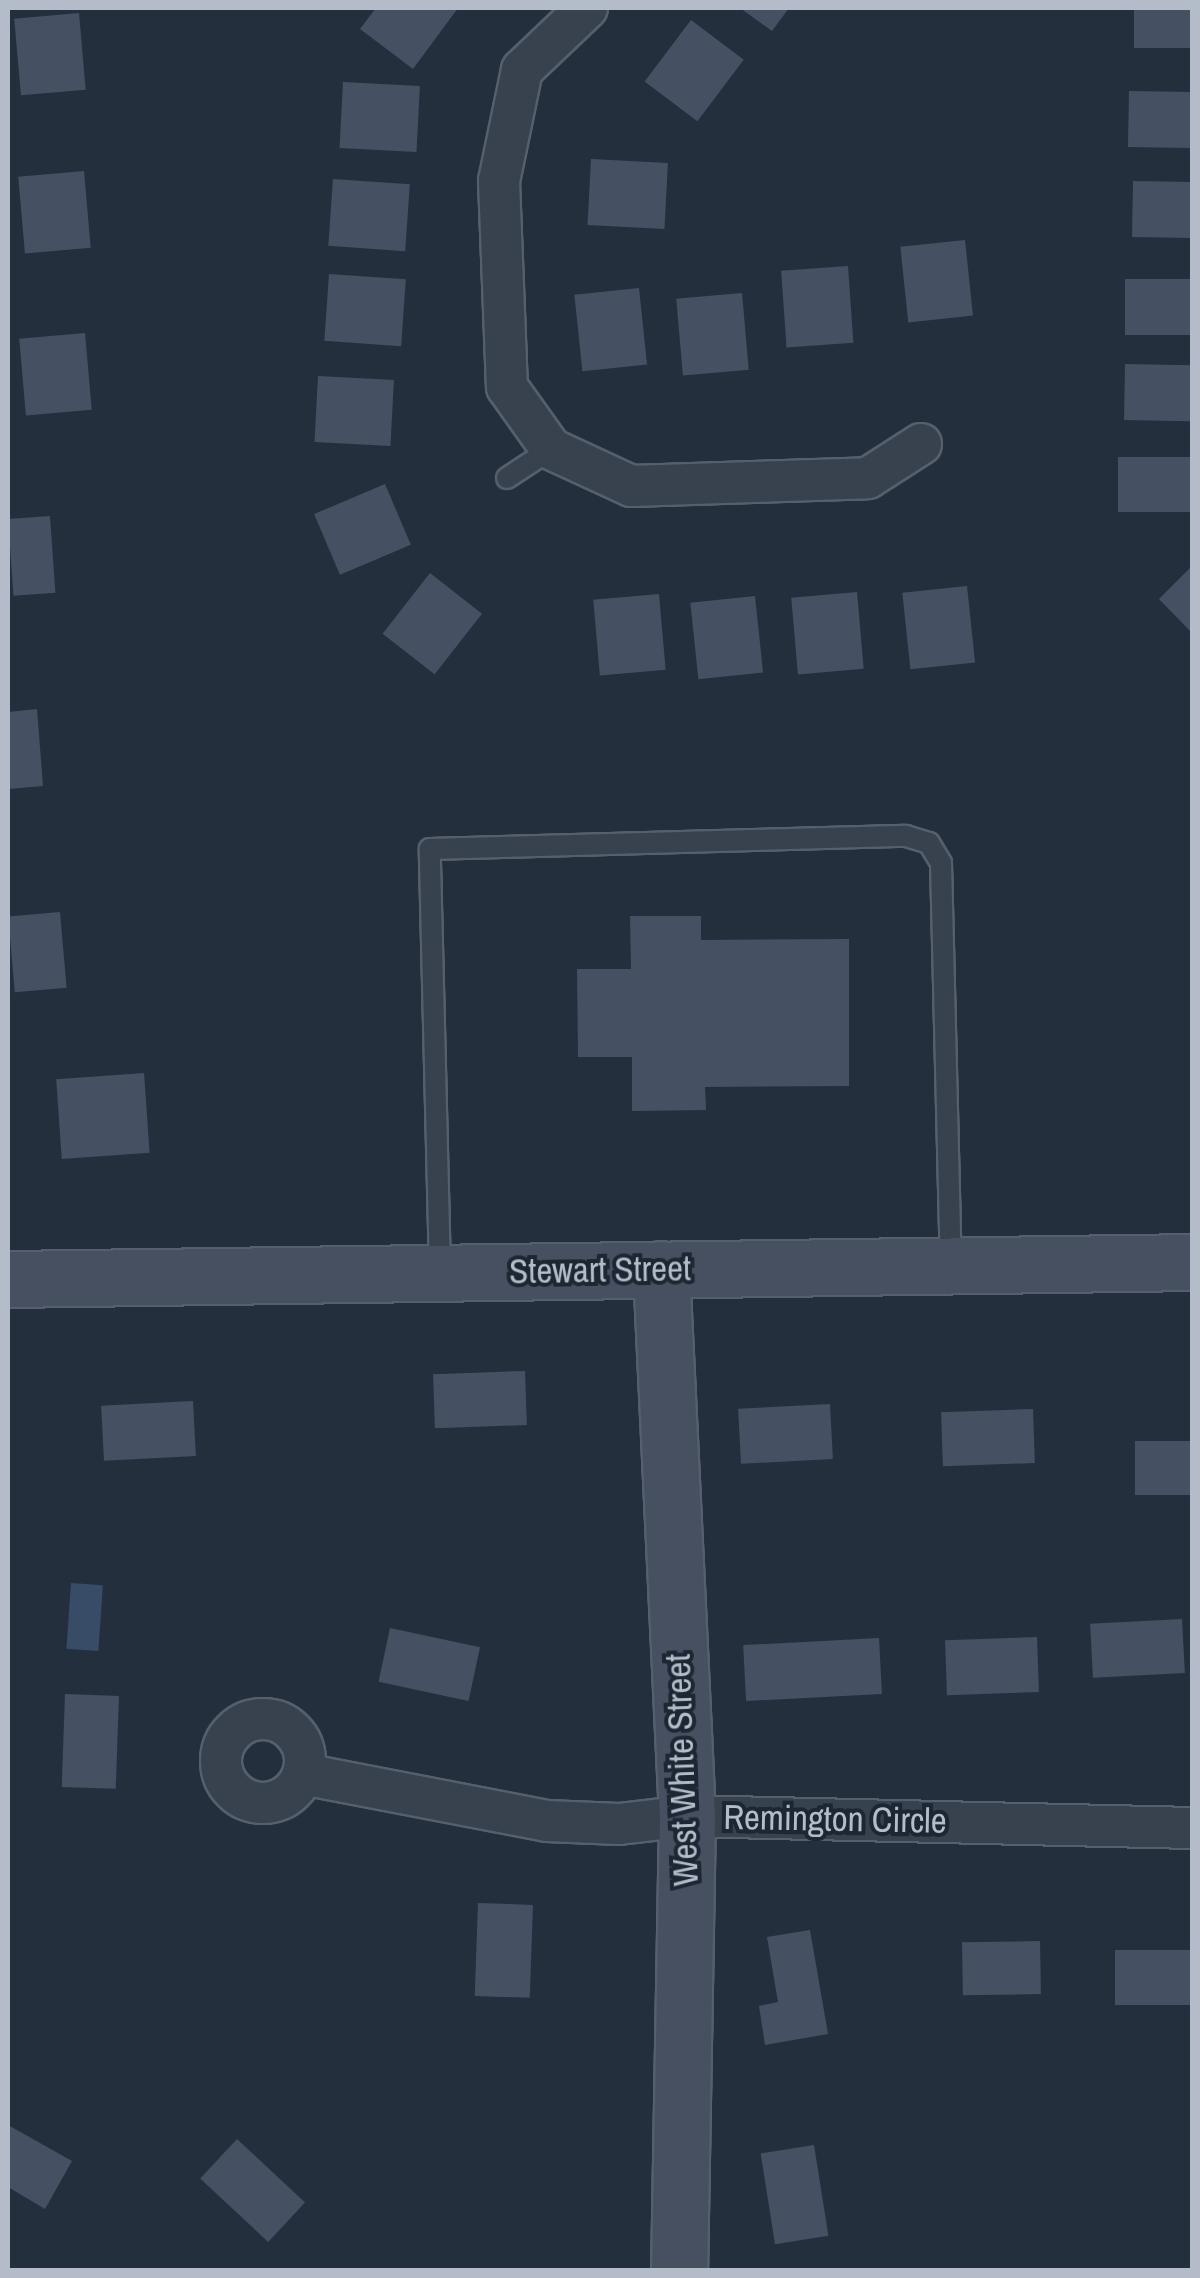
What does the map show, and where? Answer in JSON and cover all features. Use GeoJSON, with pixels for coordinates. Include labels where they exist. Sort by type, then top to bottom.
{"type":"FeatureCollection","features":[{"type":"Feature","properties":{"kind":"street"},"geometry":{"type":"LineString","coordinates":[[587,8],[522,70],[499,181],[507,387],[550,449],[631,486],[868,478],[921,444]]}},
{"type":"Feature","properties":{"kind":"street","name":"Stewart Street"},"geometry":{"type":"LineString","coordinates":[[8,1279],[1192,1262]]}},
{"type":"Feature","properties":{"kind":"street","name":"West White Street"},"geometry":{"type":"LineString","coordinates":[[661,1269],[686,1816],[679,2270]]}},
{"type":"Feature","properties":{"kind":"street","name":"Remington Circle"},"geometry":{"type":"LineString","coordinates":[[303,1774],[547,1821],[619,1824],[686,1816],[1192,1828]]}},
{"type":"Feature","properties":{"kind":"lane"},"geometry":{"type":"LineString","coordinates":[[506,478],[550,449]]}},
{"type":"Feature","properties":{"kind":"lane"},"geometry":{"type":"LineString","coordinates":[[440,1272],[430,849],[906,836],[929,843],[941,863],[951,1265]]}},
{"type":"Feature","properties":{"kind":"water"},"geometry":{"type":"Polygon","coordinates":[[[71,1583],[103,1585],[98,1651],[66,1649],[71,1583]]]}},
{"type":"Feature","properties":{"kind":"building"},"geometry":{"type":"Polygon","coordinates":[[[376,8],[458,8],[413,69],[360,29],[376,8]]]}},
{"type":"Feature","properties":{"kind":"building"},"geometry":{"type":"Polygon","coordinates":[[[740,8],[789,8],[772,31],[740,8]]]}},
{"type":"Feature","properties":{"kind":"building"},"geometry":{"type":"Polygon","coordinates":[[[1134,8],[1192,8],[1192,48],[1134,48],[1134,8]]]}},
{"type":"Feature","properties":{"kind":"building"},"geometry":{"type":"Polygon","coordinates":[[[79,13],[86,90],[21,95],[14,19],[79,13]]]}},
{"type":"Feature","properties":{"kind":"building"},"geometry":{"type":"Polygon","coordinates":[[[691,20],[744,60],[697,121],[645,81],[691,20]]]}},
{"type":"Feature","properties":{"kind":"building"},"geometry":{"type":"Polygon","coordinates":[[[343,82],[420,86],[416,152],[340,148],[343,82]]]}},
{"type":"Feature","properties":{"kind":"building"},"geometry":{"type":"Polygon","coordinates":[[[1129,91],[1192,92],[1191,148],[1128,147],[1129,91]]]}},
{"type":"Feature","properties":{"kind":"building"},"geometry":{"type":"Polygon","coordinates":[[[591,159],[668,163],[664,229],[588,225],[591,159]]]}},
{"type":"Feature","properties":{"kind":"building"},"geometry":{"type":"Polygon","coordinates":[[[84,171],[91,248],[25,253],[18,177],[84,171]]]}},
{"type":"Feature","properties":{"kind":"building"},"geometry":{"type":"Polygon","coordinates":[[[333,179],[410,184],[405,251],[328,246],[333,179]]]}},
{"type":"Feature","properties":{"kind":"building"},"geometry":{"type":"Polygon","coordinates":[[[1133,181],[1192,182],[1191,238],[1132,237],[1133,181]]]}},
{"type":"Feature","properties":{"kind":"building"},"geometry":{"type":"Polygon","coordinates":[[[965,240],[973,316],[908,322],[900,247],[965,240]]]}},
{"type":"Feature","properties":{"kind":"building"},"geometry":{"type":"Polygon","coordinates":[[[848,266],[853,343],[787,347],[781,271],[848,266]]]}},
{"type":"Feature","properties":{"kind":"building"},"geometry":{"type":"Polygon","coordinates":[[[329,274],[406,279],[401,346],[324,341],[329,274]]]}},
{"type":"Feature","properties":{"kind":"building"},"geometry":{"type":"Polygon","coordinates":[[[1125,279],[1192,279],[1192,335],[1125,335],[1125,279]]]}},
{"type":"Feature","properties":{"kind":"building"},"geometry":{"type":"Polygon","coordinates":[[[639,288],[647,365],[582,371],[574,295],[639,288]]]}},
{"type":"Feature","properties":{"kind":"building"},"geometry":{"type":"Polygon","coordinates":[[[742,293],[749,370],[683,375],[676,299],[742,293]]]}},
{"type":"Feature","properties":{"kind":"building"},"geometry":{"type":"Polygon","coordinates":[[[85,333],[92,410],[26,415],[19,339],[85,333]]]}},
{"type":"Feature","properties":{"kind":"building"},"geometry":{"type":"Polygon","coordinates":[[[1125,364],[1192,365],[1191,421],[1124,420],[1125,364]]]}},
{"type":"Feature","properties":{"kind":"building"},"geometry":{"type":"Polygon","coordinates":[[[318,376],[394,380],[390,446],[315,442],[318,376]]]}},
{"type":"Feature","properties":{"kind":"building"},"geometry":{"type":"Polygon","coordinates":[[[1118,457],[1192,457],[1192,512],[1118,512],[1118,457]]]}},
{"type":"Feature","properties":{"kind":"building"},"geometry":{"type":"Polygon","coordinates":[[[385,484],[411,545],[340,575],[314,514],[385,484]]]}},
{"type":"Feature","properties":{"kind":"building"},"geometry":{"type":"Polygon","coordinates":[[[50,516],[55,593],[13,596],[8,519],[50,516]]]}},
{"type":"Feature","properties":{"kind":"building"},"geometry":{"type":"Polygon","coordinates":[[[1192,566],[1192,633],[1159,599],[1192,566]]]}},
{"type":"Feature","properties":{"kind":"building"},"geometry":{"type":"Polygon","coordinates":[[[430,573],[482,614],[435,674],[383,634],[430,573]]]}},
{"type":"Feature","properties":{"kind":"building"},"geometry":{"type":"Polygon","coordinates":[[[967,586],[975,663],[910,669],[902,593],[967,586]]]}},
{"type":"Feature","properties":{"kind":"building"},"geometry":{"type":"Polygon","coordinates":[[[857,592],[864,669],[798,674],[791,598],[857,592]]]}},
{"type":"Feature","properties":{"kind":"building"},"geometry":{"type":"Polygon","coordinates":[[[659,594],[666,670],[600,675],[593,600],[659,594]]]}},
{"type":"Feature","properties":{"kind":"building"},"geometry":{"type":"Polygon","coordinates":[[[755,596],[763,673],[698,679],[690,603],[755,596]]]}},
{"type":"Feature","properties":{"kind":"building"},"geometry":{"type":"Polygon","coordinates":[[[37,709],[43,786],[8,789],[8,712],[37,709]]]}},
{"type":"Feature","properties":{"kind":"building"},"geometry":{"type":"Polygon","coordinates":[[[60,912],[67,988],[15,992],[8,917],[60,912]]]}},
{"type":"Feature","properties":{"kind":"building"},"geometry":{"type":"Polygon","coordinates":[[[630,916],[701,916],[701,940],[849,939],[849,1086],[705,1087],[706,1110],[632,1111],[632,1057],[578,1057],[577,969],[631,969],[630,916]]]}},
{"type":"Feature","properties":{"kind":"building"},"geometry":{"type":"Polygon","coordinates":[[[144,1073],[150,1153],[62,1159],[56,1079],[144,1073]]]}},
{"type":"Feature","properties":{"kind":"building"},"geometry":{"type":"Polygon","coordinates":[[[525,1371],[527,1425],[435,1428],[433,1374],[525,1371]]]}},
{"type":"Feature","properties":{"kind":"building"},"geometry":{"type":"Polygon","coordinates":[[[193,1401],[196,1456],[104,1461],[101,1406],[193,1401]]]}},
{"type":"Feature","properties":{"kind":"building"},"geometry":{"type":"Polygon","coordinates":[[[830,1404],[833,1459],[741,1464],[738,1409],[830,1404]]]}},
{"type":"Feature","properties":{"kind":"building"},"geometry":{"type":"Polygon","coordinates":[[[1033,1409],[1035,1463],[943,1466],[941,1412],[1033,1409]]]}},
{"type":"Feature","properties":{"kind":"building"},"geometry":{"type":"Polygon","coordinates":[[[1135,1441],[1192,1441],[1192,1495],[1135,1495],[1135,1441]]]}},
{"type":"Feature","properties":{"kind":"building"},"geometry":{"type":"Polygon","coordinates":[[[1182,1619],[1185,1673],[1093,1678],[1090,1624],[1182,1619]]]}},
{"type":"Feature","properties":{"kind":"building"},"geometry":{"type":"Polygon","coordinates":[[[390,1628],[480,1647],[469,1701],[379,1682],[390,1628]]]}},
{"type":"Feature","properties":{"kind":"building"},"geometry":{"type":"Polygon","coordinates":[[[1037,1637],[1039,1692],[947,1695],[945,1640],[1037,1637]]]}},
{"type":"Feature","properties":{"kind":"building"},"geometry":{"type":"Polygon","coordinates":[[[879,1638],[882,1694],[746,1701],[743,1645],[879,1638]]]}},
{"type":"Feature","properties":{"kind":"building"},"geometry":{"type":"Polygon","coordinates":[[[65,1694],[119,1696],[116,1789],[62,1787],[65,1694]]]}},
{"type":"Feature","properties":{"kind":"building"},"geometry":{"type":"Polygon","coordinates":[[[478,1903],[533,1905],[530,1998],[475,1996],[478,1903]]]}},
{"type":"Feature","properties":{"kind":"building"},"geometry":{"type":"Polygon","coordinates":[[[810,1930],[828,2034],[765,2045],[759,2006],[778,2002],[767,1937],[810,1930]]]}},
{"type":"Feature","properties":{"kind":"building"},"geometry":{"type":"Polygon","coordinates":[[[1040,1941],[1041,1994],[963,1995],[962,1942],[1040,1941]]]}},
{"type":"Feature","properties":{"kind":"building"},"geometry":{"type":"Polygon","coordinates":[[[1115,1950],[1192,1950],[1192,2005],[1115,2005],[1115,1950]]]}},
{"type":"Feature","properties":{"kind":"building"},"geometry":{"type":"Polygon","coordinates":[[[8,2125],[72,2161],[45,2209],[8,2187],[8,2125]]]}},
{"type":"Feature","properties":{"kind":"building"},"geometry":{"type":"Polygon","coordinates":[[[237,2139],[305,2202],[268,2242],[200,2178],[237,2139]]]}},
{"type":"Feature","properties":{"kind":"building"},"geometry":{"type":"Polygon","coordinates":[[[814,2145],[828,2236],[775,2244],[761,2153],[814,2145]]]}}]}
